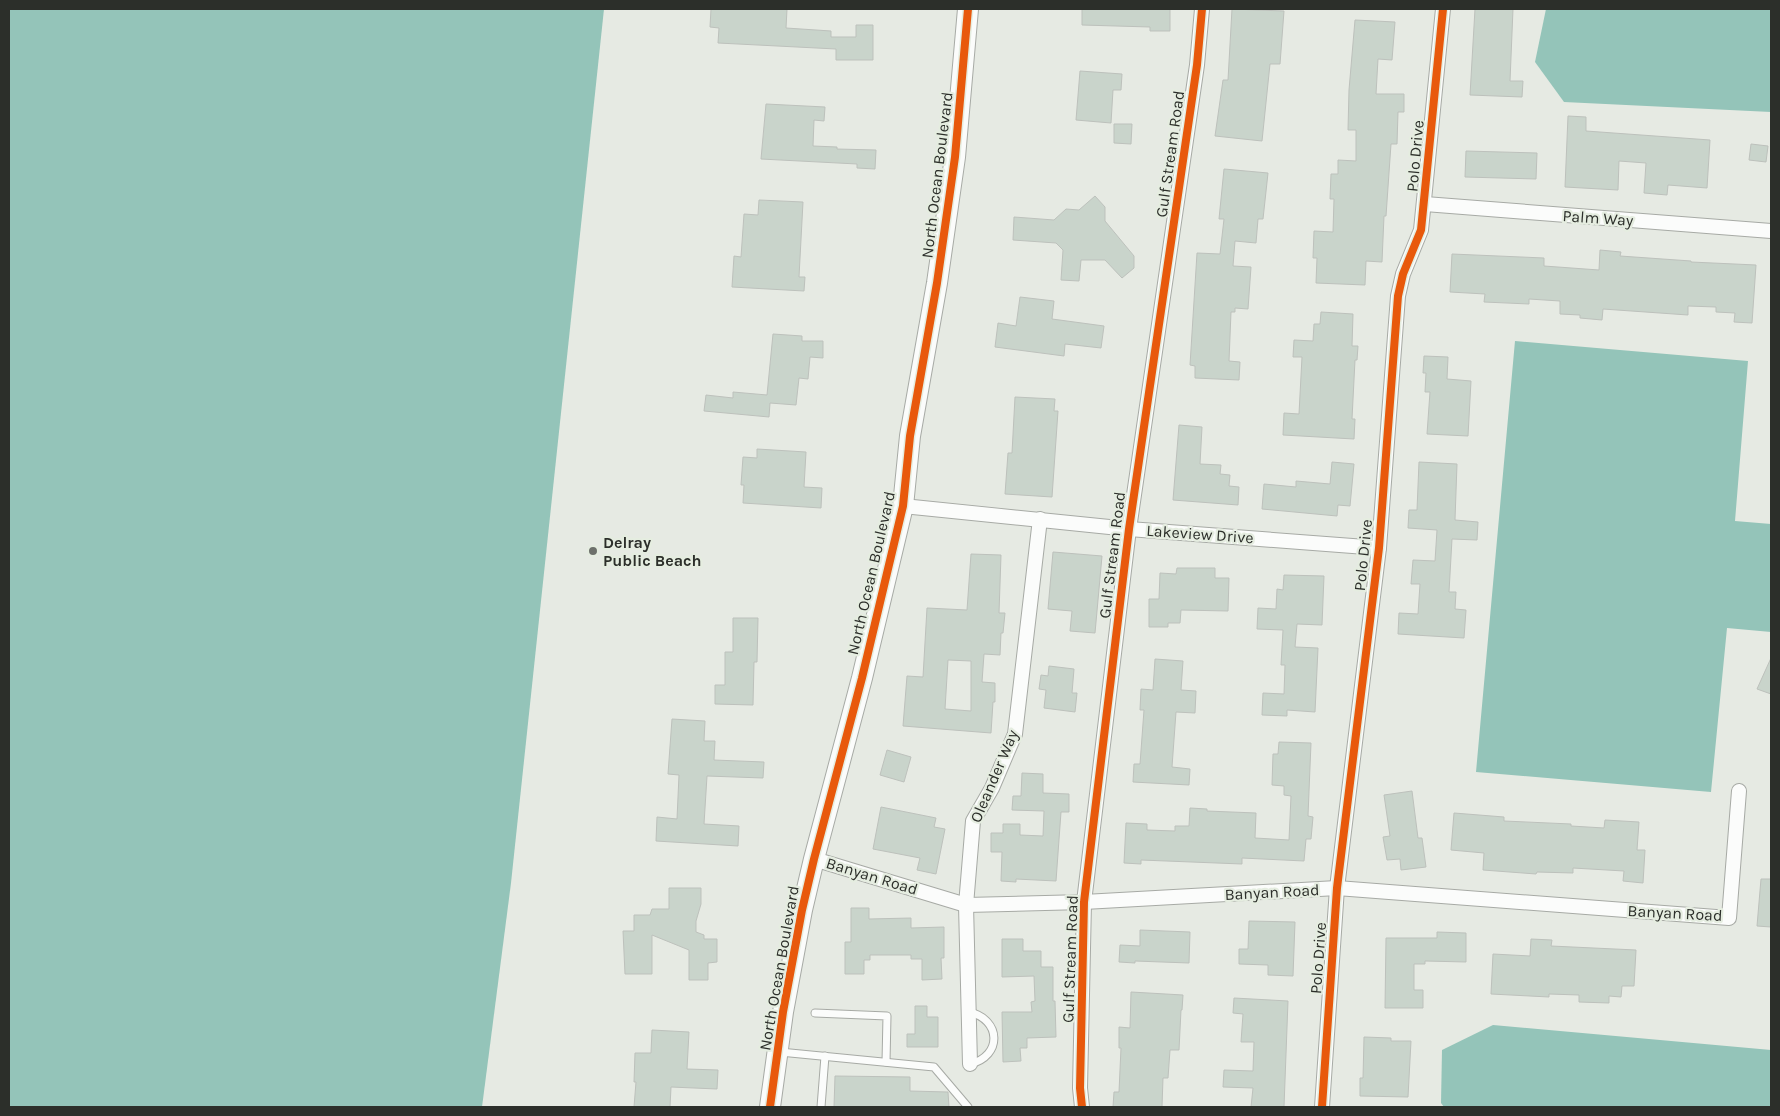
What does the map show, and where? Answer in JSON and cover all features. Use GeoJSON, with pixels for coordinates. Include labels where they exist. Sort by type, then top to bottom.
{"type":"FeatureCollection","features":[{"type":"Feature","properties":{"kind":"main road","name":"North Ocean Boulevard"},"geometry":{"type":"LineString","coordinates":[[770,1107],[786,995],[814,859],[862,678],[903,506],[910,436],[937,283],[955,157],[968,9]]}},
{"type":"Feature","properties":{"kind":"street","name":"Gulf Stream Road"},"geometry":{"type":"LineString","coordinates":[[1082,1107],[1080,1088],[1084,902],[1129,529],[1197,65],[1202,9]]}},
{"type":"Feature","properties":{"kind":"street","name":"Polo Drive"},"geometry":{"type":"LineString","coordinates":[[1322,1107],[1337,888],[1379,548],[1398,296],[1403,274],[1421,230],[1443,9]]}},
{"type":"Feature","properties":{"kind":"street","name":"Palm Way"},"geometry":{"type":"LineString","coordinates":[[1425,204],[1771,231]]}},
{"type":"Feature","properties":{"kind":"street","name":"Lakeview Drive"},"geometry":{"type":"LineString","coordinates":[[903,506],[1129,529],[1379,548]]}},
{"type":"Feature","properties":{"kind":"street","name":"Oleander Way"},"geometry":{"type":"LineString","coordinates":[[970,1064],[966,905],[973,822],[992,788],[1015,734],[1040,519]]}},
{"type":"Feature","properties":{"kind":"street","name":"Banyan Road"},"geometry":{"type":"LineString","coordinates":[[814,859],[966,905],[1084,902],[1337,888],[1729,918],[1739,791]]}},
{"type":"Feature","properties":{"kind":"lane"},"geometry":{"type":"LineString","coordinates":[[969,1012],[984,1018],[990,1025],[994,1042],[986,1057],[970,1064]]}},
{"type":"Feature","properties":{"kind":"lane"},"geometry":{"type":"LineString","coordinates":[[815,1013],[887,1016],[886,1062]]}},
{"type":"Feature","properties":{"kind":"lane"},"geometry":{"type":"LineString","coordinates":[[778,1051],[934,1067],[968,1107]]}},
{"type":"Feature","properties":{"kind":"lane"},"geometry":{"type":"LineString","coordinates":[[820,1107],[825,1056]]}},
{"type":"Feature","properties":{"kind":"water"},"geometry":{"type":"Polygon","coordinates":[[[9,9],[604,9],[511,883],[482,1107],[9,1107],[9,9]]]}},
{"type":"Feature","properties":{"kind":"water"},"geometry":{"type":"Polygon","coordinates":[[[1546,9],[1771,9],[1771,112],[1564,102],[1535,62],[1546,9]]]}},
{"type":"Feature","properties":{"kind":"water"},"geometry":{"type":"Polygon","coordinates":[[[1515,341],[1748,361],[1735,521],[1771,524],[1771,632],[1727,628],[1711,792],[1476,772],[1515,341]]]}},
{"type":"Feature","properties":{"kind":"water"},"geometry":{"type":"Polygon","coordinates":[[[1493,1025],[1771,1050],[1771,1107],[1444,1107],[1441,1103],[1442,1050],[1493,1025]]]}},
{"type":"Feature","properties":{"kind":"building"},"geometry":{"type":"Polygon","coordinates":[[[711,9],[787,9],[786,28],[831,31],[831,37],[856,37],[856,25],[873,25],[873,60],[836,60],[836,49],[718,43],[719,28],[710,27],[711,9]]]}},
{"type":"Feature","properties":{"kind":"building"},"geometry":{"type":"Polygon","coordinates":[[[1082,9],[1170,9],[1170,31],[1150,31],[1150,27],[1082,25],[1082,9]]]}},
{"type":"Feature","properties":{"kind":"building"},"geometry":{"type":"Polygon","coordinates":[[[1232,9],[1284,11],[1280,64],[1270,64],[1262,141],[1215,136],[1223,80],[1228,80],[1232,9]]]}},
{"type":"Feature","properties":{"kind":"building"},"geometry":{"type":"Polygon","coordinates":[[[1475,9],[1513,9],[1510,81],[1523,81],[1522,97],[1470,95],[1475,9]]]}},
{"type":"Feature","properties":{"kind":"building"},"geometry":{"type":"Polygon","coordinates":[[[1355,20],[1395,22],[1392,60],[1378,59],[1376,94],[1404,94],[1404,112],[1398,112],[1397,144],[1391,144],[1386,216],[1384,216],[1382,262],[1366,261],[1365,285],[1316,283],[1317,258],[1313,258],[1314,231],[1333,232],[1334,199],[1330,199],[1331,174],[1338,174],[1338,160],[1356,161],[1356,130],[1348,130],[1349,90],[1355,20]]]}},
{"type":"Feature","properties":{"kind":"building"},"geometry":{"type":"Polygon","coordinates":[[[1080,71],[1122,74],[1121,90],[1113,90],[1111,123],[1076,120],[1080,71]]]}},
{"type":"Feature","properties":{"kind":"building"},"geometry":{"type":"Polygon","coordinates":[[[766,104],[825,107],[824,121],[814,120],[813,146],[876,150],[875,169],[857,168],[857,164],[761,159],[766,104]]]}},
{"type":"Feature","properties":{"kind":"building"},"geometry":{"type":"Polygon","coordinates":[[[1568,116],[1586,117],[1586,131],[1710,140],[1707,188],[1668,185],[1667,195],[1644,193],[1646,163],[1619,161],[1618,190],[1565,187],[1568,116]]]}},
{"type":"Feature","properties":{"kind":"building"},"geometry":{"type":"Polygon","coordinates":[[[1114,124],[1132,124],[1131,144],[1114,143],[1114,124]]]}},
{"type":"Feature","properties":{"kind":"building"},"geometry":{"type":"Polygon","coordinates":[[[1751,144],[1768,146],[1766,162],[1749,160],[1751,144]]]}},
{"type":"Feature","properties":{"kind":"building"},"geometry":{"type":"Polygon","coordinates":[[[1466,151],[1537,153],[1536,179],[1465,177],[1466,151]]]}},
{"type":"Feature","properties":{"kind":"building"},"geometry":{"type":"Polygon","coordinates":[[[1224,169],[1268,173],[1263,219],[1258,219],[1256,243],[1235,241],[1233,266],[1251,267],[1248,309],[1235,308],[1235,312],[1231,312],[1229,361],[1240,362],[1239,380],[1195,378],[1195,366],[1190,365],[1197,253],[1220,254],[1224,219],[1219,219],[1224,169]]]}},
{"type":"Feature","properties":{"kind":"building"},"geometry":{"type":"Polygon","coordinates":[[[1095,196],[1105,207],[1105,221],[1134,256],[1134,268],[1122,278],[1105,260],[1081,260],[1079,281],[1061,280],[1063,250],[1056,243],[1013,240],[1014,217],[1054,220],[1066,209],[1079,210],[1095,196]]]}},
{"type":"Feature","properties":{"kind":"building"},"geometry":{"type":"Polygon","coordinates":[[[759,200],[803,202],[799,277],[805,277],[804,291],[732,287],[734,256],[741,257],[744,214],[758,215],[759,200]]]}},
{"type":"Feature","properties":{"kind":"building"},"geometry":{"type":"Polygon","coordinates":[[[1600,250],[1621,252],[1620,256],[1756,265],[1752,323],[1734,322],[1735,313],[1716,312],[1716,307],[1688,306],[1688,315],[1603,309],[1602,320],[1580,318],[1580,315],[1560,314],[1560,301],[1529,299],[1529,304],[1484,302],[1485,294],[1450,292],[1452,254],[1544,258],[1544,266],[1599,270],[1600,250]]]}},
{"type":"Feature","properties":{"kind":"building"},"geometry":{"type":"Polygon","coordinates":[[[1020,297],[1054,301],[1052,319],[1104,326],[1101,348],[1065,344],[1064,356],[995,347],[998,323],[1016,326],[1020,297]]]}},
{"type":"Feature","properties":{"kind":"building"},"geometry":{"type":"Polygon","coordinates":[[[1321,312],[1353,314],[1352,346],[1358,346],[1357,360],[1355,360],[1352,419],[1355,419],[1354,439],[1283,435],[1284,413],[1299,414],[1302,357],[1293,357],[1294,340],[1313,341],[1314,324],[1320,324],[1321,312]]]}},
{"type":"Feature","properties":{"kind":"building"},"geometry":{"type":"Polygon","coordinates":[[[773,334],[802,336],[802,341],[823,341],[823,358],[810,357],[808,379],[799,378],[796,405],[770,403],[769,417],[704,411],[706,395],[733,398],[733,392],[767,395],[773,334]]]}},
{"type":"Feature","properties":{"kind":"building"},"geometry":{"type":"Polygon","coordinates":[[[1424,356],[1448,357],[1447,379],[1471,381],[1468,436],[1427,434],[1430,392],[1425,392],[1426,373],[1423,373],[1424,356]]]}},
{"type":"Feature","properties":{"kind":"building"},"geometry":{"type":"Polygon","coordinates":[[[1015,397],[1055,399],[1054,411],[1058,411],[1052,497],[1005,494],[1008,453],[1012,453],[1015,397]]]}},
{"type":"Feature","properties":{"kind":"building"},"geometry":{"type":"Polygon","coordinates":[[[1179,425],[1202,427],[1200,464],[1221,465],[1220,474],[1230,475],[1229,486],[1239,487],[1238,505],[1173,500],[1179,425]]]}},
{"type":"Feature","properties":{"kind":"building"},"geometry":{"type":"Polygon","coordinates":[[[757,449],[806,452],[804,487],[822,488],[821,508],[743,503],[744,485],[741,485],[743,457],[757,458],[757,449]]]}},
{"type":"Feature","properties":{"kind":"building"},"geometry":{"type":"Polygon","coordinates":[[[1332,462],[1354,464],[1350,506],[1338,505],[1337,516],[1262,509],[1264,484],[1296,487],[1296,481],[1330,484],[1332,462]]]}},
{"type":"Feature","properties":{"kind":"building"},"geometry":{"type":"Polygon","coordinates":[[[1419,462],[1457,464],[1455,520],[1478,522],[1477,540],[1452,539],[1449,592],[1456,592],[1455,609],[1466,610],[1464,638],[1398,634],[1399,613],[1418,614],[1420,584],[1411,584],[1413,560],[1435,561],[1437,530],[1408,528],[1409,510],[1417,510],[1419,462]]]}},
{"type":"Feature","properties":{"kind":"building"},"geometry":{"type":"Polygon","coordinates":[[[1053,552],[1102,556],[1095,633],[1070,631],[1072,611],[1048,609],[1053,552]]]}},
{"type":"Feature","properties":{"kind":"building"},"geometry":{"type":"Polygon","coordinates":[[[971,554],[1001,555],[999,613],[1005,613],[1003,633],[1001,633],[1000,655],[984,654],[982,682],[995,683],[995,702],[993,702],[991,733],[903,726],[907,676],[923,677],[927,608],[967,610],[971,554]],[[948,660],[945,709],[971,711],[971,661],[948,660]]]}},
{"type":"Feature","properties":{"kind":"building"},"geometry":{"type":"Polygon","coordinates":[[[1177,568],[1215,568],[1215,578],[1229,578],[1228,611],[1181,610],[1180,623],[1168,623],[1168,627],[1149,627],[1149,599],[1159,599],[1160,573],[1176,574],[1177,568]]]}},
{"type":"Feature","properties":{"kind":"building"},"geometry":{"type":"Polygon","coordinates":[[[1284,575],[1324,576],[1322,625],[1297,624],[1295,647],[1318,648],[1315,712],[1287,710],[1287,716],[1262,715],[1263,693],[1284,694],[1285,665],[1281,665],[1283,630],[1257,629],[1258,608],[1276,609],[1277,589],[1283,590],[1284,575]]]}},
{"type":"Feature","properties":{"kind":"building"},"geometry":{"type":"Polygon","coordinates":[[[733,618],[758,618],[757,662],[754,662],[753,705],[715,704],[715,685],[725,685],[725,652],[733,652],[733,618]]]}},
{"type":"Feature","properties":{"kind":"building"},"geometry":{"type":"Polygon","coordinates":[[[1771,658],[1771,694],[1757,689],[1771,658]]]}},
{"type":"Feature","properties":{"kind":"building"},"geometry":{"type":"Polygon","coordinates":[[[1155,659],[1183,661],[1181,690],[1196,691],[1195,713],[1176,712],[1172,767],[1190,769],[1189,785],[1133,782],[1134,764],[1140,764],[1144,710],[1140,710],[1141,689],[1153,690],[1155,659]]]}},
{"type":"Feature","properties":{"kind":"building"},"geometry":{"type":"Polygon","coordinates":[[[1049,666],[1074,669],[1072,693],[1077,693],[1075,712],[1044,708],[1046,690],[1039,689],[1041,675],[1048,676],[1049,666]]]}},
{"type":"Feature","properties":{"kind":"building"},"geometry":{"type":"Polygon","coordinates":[[[672,719],[705,721],[704,741],[715,741],[714,760],[764,762],[763,778],[707,776],[704,824],[739,826],[738,846],[656,841],[657,817],[677,819],[679,775],[668,774],[672,719]]]}},
{"type":"Feature","properties":{"kind":"building"},"geometry":{"type":"Polygon","coordinates":[[[1279,742],[1311,743],[1308,816],[1313,817],[1311,839],[1306,839],[1304,861],[1242,858],[1242,864],[1141,860],[1141,864],[1124,863],[1126,823],[1147,824],[1147,830],[1175,831],[1175,826],[1189,826],[1190,808],[1207,809],[1207,811],[1256,813],[1255,838],[1289,840],[1291,796],[1284,795],[1284,786],[1272,785],[1273,754],[1278,754],[1279,742]]]}},
{"type":"Feature","properties":{"kind":"building"},"geometry":{"type":"Polygon","coordinates":[[[887,750],[911,757],[904,782],[880,775],[887,750]]]}},
{"type":"Feature","properties":{"kind":"building"},"geometry":{"type":"Polygon","coordinates":[[[1022,773],[1043,774],[1043,793],[1069,794],[1069,812],[1061,812],[1056,881],[1016,879],[1016,882],[1001,881],[1002,852],[991,852],[991,833],[1003,833],[1003,824],[1020,824],[1020,835],[1043,836],[1044,811],[1012,810],[1013,796],[1021,796],[1022,773]]]}},
{"type":"Feature","properties":{"kind":"building"},"geometry":{"type":"Polygon","coordinates":[[[1412,791],[1418,838],[1422,838],[1426,867],[1401,870],[1400,859],[1387,860],[1383,837],[1390,836],[1384,795],[1412,791]]]}},
{"type":"Feature","properties":{"kind":"building"},"geometry":{"type":"Polygon","coordinates":[[[881,807],[936,818],[934,827],[945,829],[936,874],[917,870],[920,858],[873,849],[881,807]]]}},
{"type":"Feature","properties":{"kind":"building"},"geometry":{"type":"Polygon","coordinates":[[[1454,813],[1504,817],[1504,821],[1571,824],[1571,826],[1604,828],[1605,820],[1639,822],[1637,850],[1645,850],[1643,883],[1623,881],[1624,871],[1573,868],[1573,873],[1537,872],[1536,874],[1483,870],[1484,853],[1451,850],[1454,813]]]}},
{"type":"Feature","properties":{"kind":"building"},"geometry":{"type":"Polygon","coordinates":[[[1761,879],[1771,879],[1771,927],[1757,926],[1761,879]]]}},
{"type":"Feature","properties":{"kind":"building"},"geometry":{"type":"Polygon","coordinates":[[[669,888],[701,888],[701,904],[696,921],[696,932],[704,935],[704,939],[717,939],[717,962],[708,963],[708,980],[689,980],[689,950],[652,935],[652,974],[625,974],[623,931],[634,931],[634,915],[650,915],[652,909],[669,909],[669,888]]]}},
{"type":"Feature","properties":{"kind":"building"},"geometry":{"type":"Polygon","coordinates":[[[851,908],[869,908],[869,919],[911,918],[911,928],[944,927],[944,958],[941,958],[942,979],[922,980],[922,959],[911,959],[911,955],[870,955],[870,960],[864,960],[864,974],[845,974],[845,942],[851,942],[851,908]]]}},
{"type":"Feature","properties":{"kind":"building"},"geometry":{"type":"Polygon","coordinates":[[[1249,921],[1295,922],[1293,976],[1268,975],[1268,965],[1239,964],[1239,949],[1248,949],[1249,921]]]}},
{"type":"Feature","properties":{"kind":"building"},"geometry":{"type":"Polygon","coordinates":[[[1140,930],[1190,932],[1189,963],[1119,962],[1120,945],[1140,946],[1140,930]]]}},
{"type":"Feature","properties":{"kind":"building"},"geometry":{"type":"Polygon","coordinates":[[[1437,932],[1466,933],[1466,962],[1425,961],[1425,964],[1414,964],[1414,990],[1423,990],[1423,1008],[1385,1008],[1386,938],[1437,938],[1437,932]]]}},
{"type":"Feature","properties":{"kind":"building"},"geometry":{"type":"Polygon","coordinates":[[[1002,939],[1023,939],[1023,951],[1041,951],[1041,967],[1053,967],[1056,1037],[1027,1038],[1027,1048],[1020,1048],[1021,1061],[1003,1062],[1002,1012],[1032,1012],[1031,1002],[1035,1001],[1034,976],[1002,977],[1002,939]]]}},
{"type":"Feature","properties":{"kind":"building"},"geometry":{"type":"Polygon","coordinates":[[[1531,939],[1552,940],[1551,946],[1636,950],[1634,986],[1622,986],[1621,997],[1609,996],[1609,1003],[1579,1002],[1579,995],[1549,994],[1549,997],[1491,994],[1493,954],[1530,956],[1531,939]]]}},
{"type":"Feature","properties":{"kind":"building"},"geometry":{"type":"Polygon","coordinates":[[[1131,992],[1183,995],[1179,1050],[1170,1050],[1168,1078],[1163,1078],[1162,1107],[1113,1107],[1114,1092],[1119,1092],[1121,1048],[1119,1048],[1119,1027],[1130,1028],[1131,992]]]}},
{"type":"Feature","properties":{"kind":"building"},"geometry":{"type":"Polygon","coordinates":[[[1234,998],[1288,1001],[1284,1107],[1251,1107],[1253,1088],[1223,1087],[1224,1070],[1253,1071],[1254,1042],[1241,1042],[1243,1014],[1233,1013],[1234,998]]]}},
{"type":"Feature","properties":{"kind":"building"},"geometry":{"type":"Polygon","coordinates":[[[915,1006],[927,1006],[927,1017],[938,1017],[938,1047],[907,1047],[907,1034],[915,1034],[915,1006]]]}},
{"type":"Feature","properties":{"kind":"building"},"geometry":{"type":"Polygon","coordinates":[[[652,1030],[689,1032],[687,1069],[718,1070],[717,1089],[671,1087],[670,1107],[634,1107],[636,1082],[634,1082],[635,1053],[651,1053],[652,1030]]]}},
{"type":"Feature","properties":{"kind":"building"},"geometry":{"type":"Polygon","coordinates":[[[1364,1037],[1391,1038],[1391,1041],[1411,1041],[1408,1097],[1360,1096],[1360,1078],[1363,1078],[1364,1037]]]}},
{"type":"Feature","properties":{"kind":"building"},"geometry":{"type":"Polygon","coordinates":[[[835,1076],[910,1077],[910,1091],[948,1092],[949,1107],[834,1107],[835,1076]]]}},
{"type":"Feature","properties":{"kind":"cycle path"},"geometry":{"type":"LineString","coordinates":[[770,1107],[783,1012],[802,910],[862,678],[903,506],[910,436],[937,283],[955,157],[968,9]]}},
{"type":"Feature","properties":{"kind":"cycle path"},"geometry":{"type":"LineString","coordinates":[[1082,1107],[1080,1088],[1084,902],[1129,529],[1197,65],[1202,9]]}},
{"type":"Feature","properties":{"kind":"cycle path"},"geometry":{"type":"LineString","coordinates":[[1322,1107],[1337,888],[1379,548],[1398,296],[1403,274],[1421,230],[1443,9]]}},
{"type":"Feature","properties":{"kind":"place","name":"Delray Public Beach"},"geometry":{"type":"Point","coordinates":[593,551]}}]}
